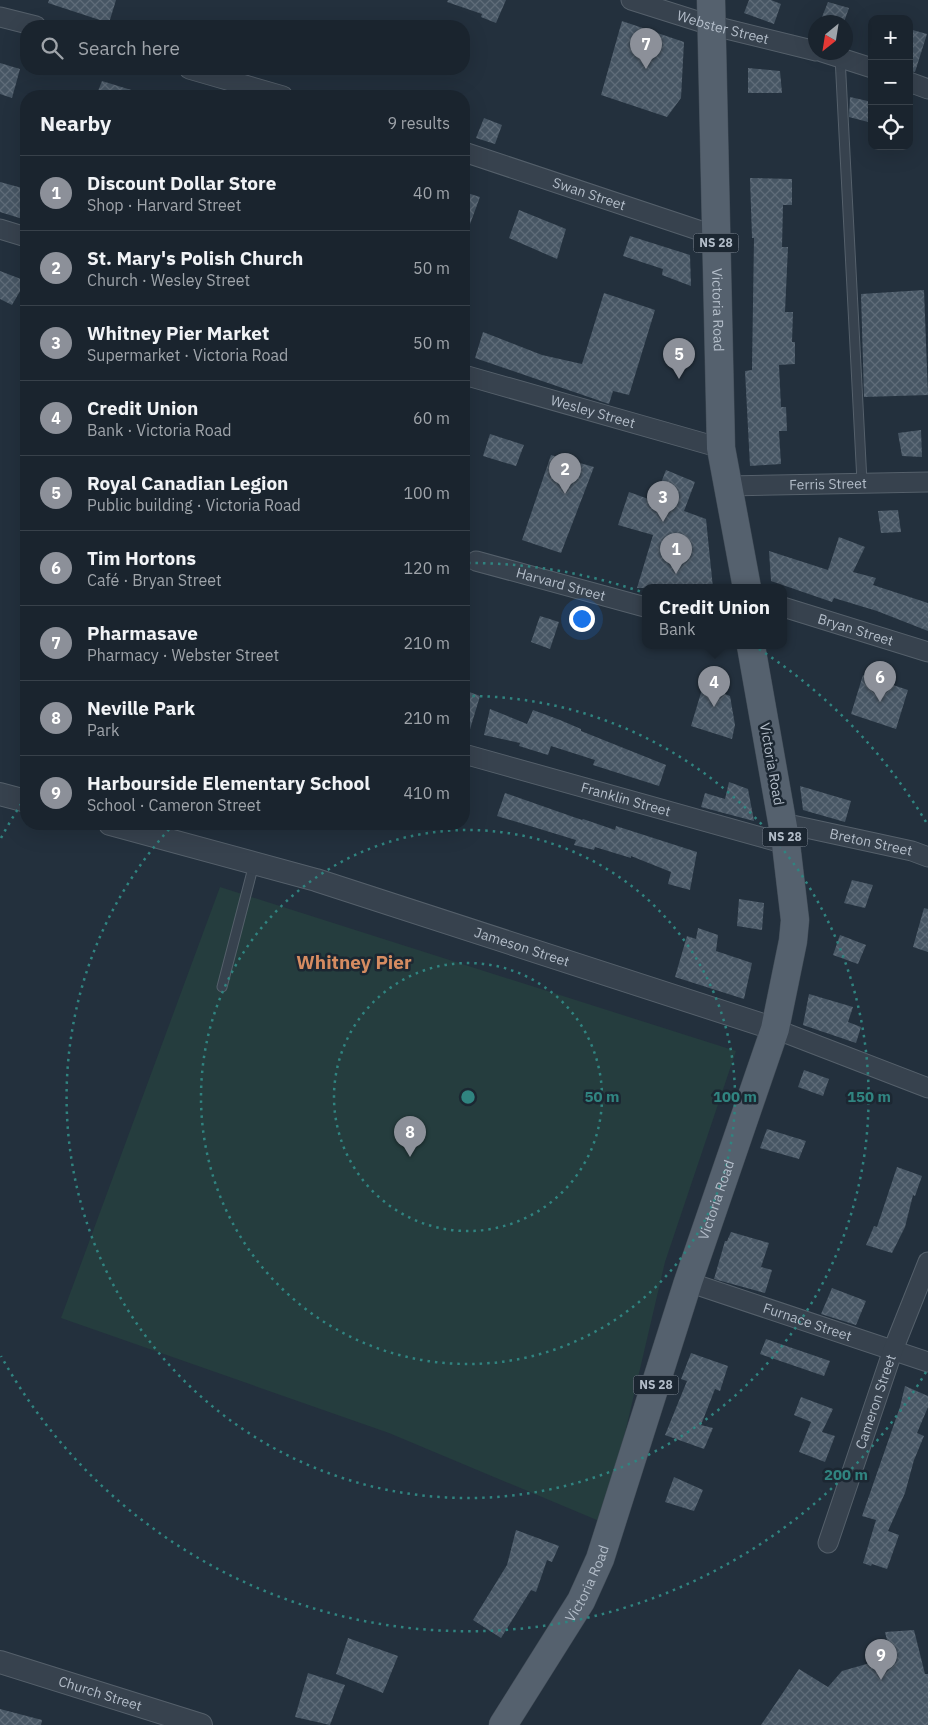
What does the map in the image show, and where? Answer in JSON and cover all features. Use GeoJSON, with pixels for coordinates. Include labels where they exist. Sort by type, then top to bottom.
{"type":"FeatureCollection","features":[{"type":"Feature","properties":{"kind":"main road","name":"Victoria Road"},"geometry":{"type":"LineString","coordinates":[[710,12],[720,448],[746,584]]}},
{"type":"Feature","properties":{"kind":"main road","name":"Victoria Road"},"geometry":{"type":"LineString","coordinates":[[503,1725],[581,1601],[600,1558],[688,1282],[775,1029],[793,941],[795,920],[784,834],[752,649]]}},
{"type":"Feature","properties":{"kind":"street","name":"Webster Street"},"geometry":{"type":"LineString","coordinates":[[631,0],[710,12],[808,48]]}},
{"type":"Feature","properties":{"kind":"street"},"geometry":{"type":"LineString","coordinates":[[0,17],[20,22]]}},
{"type":"Feature","properties":{"kind":"street"},"geometry":{"type":"LineString","coordinates":[[849,60],[868,67]]}},
{"type":"Feature","properties":{"kind":"street"},"geometry":{"type":"LineString","coordinates":[[210,75],[262,90]]}},
{"type":"Feature","properties":{"kind":"street"},"geometry":{"type":"LineString","coordinates":[[913,83],[928,89]]}},
{"type":"Feature","properties":{"kind":"street","name":"Swan Street"},"geometry":{"type":"LineString","coordinates":[[470,154],[716,236]]}},
{"type":"Feature","properties":{"kind":"street"},"geometry":{"type":"LineString","coordinates":[[0,229],[20,235]]}},
{"type":"Feature","properties":{"kind":"street","name":"Wesley Street"},"geometry":{"type":"LineString","coordinates":[[470,377],[720,448]]}},
{"type":"Feature","properties":{"kind":"street","name":"Ferris Street"},"geometry":{"type":"LineString","coordinates":[[728,486],[928,482]]}},
{"type":"Feature","properties":{"kind":"street","name":"Harvard Street"},"geometry":{"type":"LineString","coordinates":[[476,561],[642,606]]}},
{"type":"Feature","properties":{"kind":"street","name":"Bryan Street"},"geometry":{"type":"LineString","coordinates":[[787,608],[928,652]]}},
{"type":"Feature","properties":{"kind":"street","name":"Franklin Street"},"geometry":{"type":"LineString","coordinates":[[470,756],[784,834]]}},
{"type":"Feature","properties":{"kind":"street"},"geometry":{"type":"LineString","coordinates":[[0,794],[20,799]]}},
{"type":"Feature","properties":{"kind":"street","name":"Jameson Street"},"geometry":{"type":"LineString","coordinates":[[132,830],[316,880],[775,1029],[928,1088]]}},
{"type":"Feature","properties":{"kind":"street","name":"Breton Street"},"geometry":{"type":"LineString","coordinates":[[784,834],[912,851],[928,858]]}},
{"type":"Feature","properties":{"kind":"street","name":"Cameron Street"},"geometry":{"type":"LineString","coordinates":[[828,1543],[894,1350],[928,1262]]}},
{"type":"Feature","properties":{"kind":"street","name":"Furnace Street"},"geometry":{"type":"LineString","coordinates":[[688,1282],[928,1362]]}},
{"type":"Feature","properties":{"kind":"street","name":"Church Street"},"geometry":{"type":"LineString","coordinates":[[0,1662],[201,1725]]}},
{"type":"Feature","properties":{"kind":"lane"},"geometry":{"type":"LineString","coordinates":[[840,60],[862,482]]}},
{"type":"Feature","properties":{"kind":"lane"},"geometry":{"type":"LineString","coordinates":[[222,987],[254,863]]}},
{"type":"Feature","properties":{"kind":"green space"},"geometry":{"type":"Polygon","coordinates":[[[220,887],[736,1051],[665,1262],[604,1523],[389,1433],[61,1318],[220,887]]]}},
{"type":"Feature","properties":{"kind":"building"},"geometry":{"type":"Polygon","coordinates":[[[49,0],[116,0],[110,20],[100,20],[48,3],[49,0]]]}},
{"type":"Feature","properties":{"kind":"building"},"geometry":{"type":"Polygon","coordinates":[[[448,0],[506,0],[496,23],[481,17],[482,14],[447,2],[448,0]]]}},
{"type":"Feature","properties":{"kind":"building"},"geometry":{"type":"Polygon","coordinates":[[[749,0],[771,0],[781,4],[774,24],[744,13],[749,0]]]}},
{"type":"Feature","properties":{"kind":"building"},"geometry":{"type":"Polygon","coordinates":[[[828,2],[849,8],[846,15],[823,15],[828,2]]]}},
{"type":"Feature","properties":{"kind":"building"},"geometry":{"type":"Polygon","coordinates":[[[622,21],[684,42],[681,98],[667,117],[601,95],[622,21]]]}},
{"type":"Feature","properties":{"kind":"building"},"geometry":{"type":"Polygon","coordinates":[[[913,30],[927,34],[915,72],[913,72],[913,30]]]}},
{"type":"Feature","properties":{"kind":"building"},"geometry":{"type":"Polygon","coordinates":[[[0,63],[20,69],[12,98],[0,94],[0,63]]]}},
{"type":"Feature","properties":{"kind":"building"},"geometry":{"type":"Polygon","coordinates":[[[748,68],[780,71],[782,93],[748,93],[748,68]]]}},
{"type":"Feature","properties":{"kind":"building"},"geometry":{"type":"Polygon","coordinates":[[[102,81],[131,90],[98,90],[102,81]]]}},
{"type":"Feature","properties":{"kind":"building"},"geometry":{"type":"Polygon","coordinates":[[[850,97],[868,101],[868,122],[849,117],[850,97]]]}},
{"type":"Feature","properties":{"kind":"building"},"geometry":{"type":"Polygon","coordinates":[[[484,118],[502,125],[495,144],[476,138],[484,118]]]}},
{"type":"Feature","properties":{"kind":"building"},"geometry":{"type":"Polygon","coordinates":[[[750,178],[792,179],[792,205],[783,205],[782,247],[788,247],[785,312],[793,312],[792,342],[795,342],[795,364],[779,365],[781,407],[786,407],[787,431],[779,431],[781,464],[750,466],[745,371],[752,370],[754,238],[752,238],[750,178]]]}},
{"type":"Feature","properties":{"kind":"building"},"geometry":{"type":"Polygon","coordinates":[[[0,182],[20,187],[20,218],[0,212],[0,182]]]}},
{"type":"Feature","properties":{"kind":"building"},"geometry":{"type":"Polygon","coordinates":[[[470,194],[480,197],[470,224],[470,194]]]}},
{"type":"Feature","properties":{"kind":"building"},"geometry":{"type":"Polygon","coordinates":[[[519,210],[566,229],[557,259],[509,238],[519,210]]]}},
{"type":"Feature","properties":{"kind":"building"},"geometry":{"type":"Polygon","coordinates":[[[630,236],[690,255],[691,286],[662,275],[663,269],[623,256],[630,236]]]}},
{"type":"Feature","properties":{"kind":"building"},"geometry":{"type":"Polygon","coordinates":[[[0,271],[20,279],[20,291],[12,305],[0,299],[0,271]]]}},
{"type":"Feature","properties":{"kind":"building"},"geometry":{"type":"Polygon","coordinates":[[[924,290],[928,395],[864,397],[861,294],[924,290]]]}},
{"type":"Feature","properties":{"kind":"building"},"geometry":{"type":"Polygon","coordinates":[[[604,293],[655,310],[629,395],[613,391],[609,404],[475,358],[483,332],[542,355],[582,364],[604,293]]]}},
{"type":"Feature","properties":{"kind":"building"},"geometry":{"type":"Polygon","coordinates":[[[921,430],[922,457],[902,456],[898,433],[921,430]]]}},
{"type":"Feature","properties":{"kind":"building"},"geometry":{"type":"Polygon","coordinates":[[[490,434],[524,445],[516,466],[483,456],[490,434]]]}},
{"type":"Feature","properties":{"kind":"building"},"geometry":{"type":"Polygon","coordinates":[[[551,455],[594,467],[561,553],[522,540],[551,455]]]}},
{"type":"Feature","properties":{"kind":"building"},"geometry":{"type":"Polygon","coordinates":[[[666,470],[695,482],[684,511],[706,519],[713,584],[642,584],[642,588],[637,588],[653,535],[618,525],[629,492],[654,501],[666,470]]]}},
{"type":"Feature","properties":{"kind":"building"},"geometry":{"type":"Polygon","coordinates":[[[898,510],[901,532],[881,533],[878,511],[898,510]]]}},
{"type":"Feature","properties":{"kind":"building"},"geometry":{"type":"Polygon","coordinates":[[[839,537],[865,547],[853,572],[876,578],[873,585],[928,603],[928,631],[877,611],[834,598],[832,602],[787,587],[787,584],[771,581],[769,551],[828,570],[839,537]]]}},
{"type":"Feature","properties":{"kind":"building"},"geometry":{"type":"Polygon","coordinates":[[[540,616],[559,622],[550,649],[531,642],[540,616]]]}},
{"type":"Feature","properties":{"kind":"building"},"geometry":{"type":"Polygon","coordinates":[[[863,675],[908,690],[896,729],[851,714],[863,675]]]}},
{"type":"Feature","properties":{"kind":"building"},"geometry":{"type":"Polygon","coordinates":[[[703,686],[730,696],[735,725],[732,739],[691,726],[703,686]]]}},
{"type":"Feature","properties":{"kind":"building"},"geometry":{"type":"Polygon","coordinates":[[[470,692],[480,696],[470,729],[470,692]]]}},
{"type":"Feature","properties":{"kind":"building"},"geometry":{"type":"Polygon","coordinates":[[[490,709],[527,724],[533,710],[666,765],[659,786],[593,765],[595,760],[551,746],[548,755],[519,746],[520,743],[484,735],[490,709]]]}},
{"type":"Feature","properties":{"kind":"building"},"geometry":{"type":"Polygon","coordinates":[[[729,782],[748,789],[754,821],[701,807],[705,793],[725,799],[729,782]]]}},
{"type":"Feature","properties":{"kind":"building"},"geometry":{"type":"Polygon","coordinates":[[[800,786],[851,801],[845,822],[803,810],[800,786]]]}},
{"type":"Feature","properties":{"kind":"building"},"geometry":{"type":"Polygon","coordinates":[[[505,793],[582,820],[615,830],[616,826],[697,852],[690,890],[668,884],[671,872],[631,856],[631,858],[595,847],[594,850],[574,845],[576,840],[497,816],[505,793]]]}},
{"type":"Feature","properties":{"kind":"building"},"geometry":{"type":"Polygon","coordinates":[[[852,880],[873,885],[865,908],[844,903],[852,880]]]}},
{"type":"Feature","properties":{"kind":"building"},"geometry":{"type":"Polygon","coordinates":[[[739,899],[764,903],[762,930],[737,926],[739,899]]]}},
{"type":"Feature","properties":{"kind":"building"},"geometry":{"type":"Polygon","coordinates":[[[924,908],[928,909],[928,952],[913,947],[924,908]]]}},
{"type":"Feature","properties":{"kind":"building"},"geometry":{"type":"Polygon","coordinates":[[[698,928],[718,935],[716,951],[752,963],[744,999],[675,977],[687,936],[696,939],[698,928]]]}},
{"type":"Feature","properties":{"kind":"building"},"geometry":{"type":"Polygon","coordinates":[[[840,935],[866,945],[858,964],[833,955],[840,935]]]}},
{"type":"Feature","properties":{"kind":"building"},"geometry":{"type":"Polygon","coordinates":[[[809,994],[853,1007],[848,1022],[861,1027],[856,1043],[803,1025],[809,994]]]}},
{"type":"Feature","properties":{"kind":"building"},"geometry":{"type":"Polygon","coordinates":[[[804,1070],[829,1079],[823,1096],[798,1087],[804,1070]]]}},
{"type":"Feature","properties":{"kind":"building"},"geometry":{"type":"Polygon","coordinates":[[[767,1129],[806,1141],[799,1159],[760,1148],[767,1129]]]}},
{"type":"Feature","properties":{"kind":"building"},"geometry":{"type":"Polygon","coordinates":[[[897,1167],[922,1176],[915,1196],[913,1195],[905,1227],[892,1253],[866,1245],[874,1226],[877,1227],[897,1167]]]}},
{"type":"Feature","properties":{"kind":"building"},"geometry":{"type":"Polygon","coordinates":[[[731,1232],[769,1243],[761,1267],[772,1270],[765,1293],[714,1279],[725,1241],[727,1241],[731,1232]]]}},
{"type":"Feature","properties":{"kind":"building"},"geometry":{"type":"Polygon","coordinates":[[[832,1288],[866,1301],[856,1325],[821,1314],[832,1288]]]}},
{"type":"Feature","properties":{"kind":"building"},"geometry":{"type":"Polygon","coordinates":[[[766,1339],[830,1361],[824,1376],[760,1354],[766,1339]]]}},
{"type":"Feature","properties":{"kind":"building"},"geometry":{"type":"Polygon","coordinates":[[[691,1353],[728,1366],[720,1391],[715,1389],[701,1425],[713,1428],[704,1449],[665,1435],[687,1381],[681,1379],[691,1353]]]}},
{"type":"Feature","properties":{"kind":"building"},"geometry":{"type":"Polygon","coordinates":[[[905,1386],[928,1396],[928,1407],[917,1433],[924,1436],[914,1460],[905,1493],[888,1531],[899,1535],[887,1569],[863,1563],[876,1520],[862,1516],[900,1407],[905,1386]]]}},
{"type":"Feature","properties":{"kind":"building"},"geometry":{"type":"Polygon","coordinates":[[[801,1397],[833,1409],[822,1432],[835,1436],[825,1462],[799,1452],[811,1422],[794,1415],[801,1397]]]}},
{"type":"Feature","properties":{"kind":"building"},"geometry":{"type":"Polygon","coordinates":[[[674,1477],[703,1490],[694,1511],[665,1502],[674,1477]]]}},
{"type":"Feature","properties":{"kind":"building"},"geometry":{"type":"Polygon","coordinates":[[[516,1530],[559,1546],[552,1562],[547,1560],[536,1592],[531,1590],[501,1638],[473,1620],[507,1565],[516,1530]]]}},
{"type":"Feature","properties":{"kind":"building"},"geometry":{"type":"Polygon","coordinates":[[[914,1630],[925,1674],[928,1674],[928,1725],[761,1725],[799,1669],[828,1687],[842,1671],[891,1657],[885,1632],[914,1630]]]}},
{"type":"Feature","properties":{"kind":"building"},"geometry":{"type":"Polygon","coordinates":[[[348,1638],[398,1656],[383,1693],[336,1674],[348,1638]]]}},
{"type":"Feature","properties":{"kind":"building"},"geometry":{"type":"Polygon","coordinates":[[[308,1673],[345,1685],[330,1725],[295,1717],[308,1673]]]}},
{"type":"Feature","properties":{"kind":"building"},"geometry":{"type":"Polygon","coordinates":[[[0,1709],[42,1720],[41,1725],[0,1725],[0,1709]]]}},
{"type":"Feature","properties":{"kind":"place","name":"Pharmasave"},"geometry":{"type":"Point","coordinates":[646,69]}},
{"type":"Feature","properties":{"kind":"place","name":"Royal Canadian Legion"},"geometry":{"type":"Point","coordinates":[679,379]}},
{"type":"Feature","properties":{"kind":"place","name":"St. Mary's Polish Church"},"geometry":{"type":"Point","coordinates":[565,494]}},
{"type":"Feature","properties":{"kind":"place","name":"Whitney Pier Market"},"geometry":{"type":"Point","coordinates":[663,522]}},
{"type":"Feature","properties":{"kind":"place","name":"Discount Dollar Store"},"geometry":{"type":"Point","coordinates":[676,574]}},
{"type":"Feature","properties":{"kind":"place","name":"Tim Hortons"},"geometry":{"type":"Point","coordinates":[880,702]}},
{"type":"Feature","properties":{"kind":"place","name":"Credit Union"},"geometry":{"type":"Point","coordinates":[714,707]}},
{"type":"Feature","properties":{"kind":"place","name":"Neville Park"},"geometry":{"type":"Point","coordinates":[410,1157]}},
{"type":"Feature","properties":{"kind":"place","name":"Harbourside Elementary School"},"geometry":{"type":"Point","coordinates":[881,1680]}},
{"type":"Feature","properties":{"kind":"district","name":"Whitney Pier"},"geometry":{"type":"Point","coordinates":[354,962]}}]}
